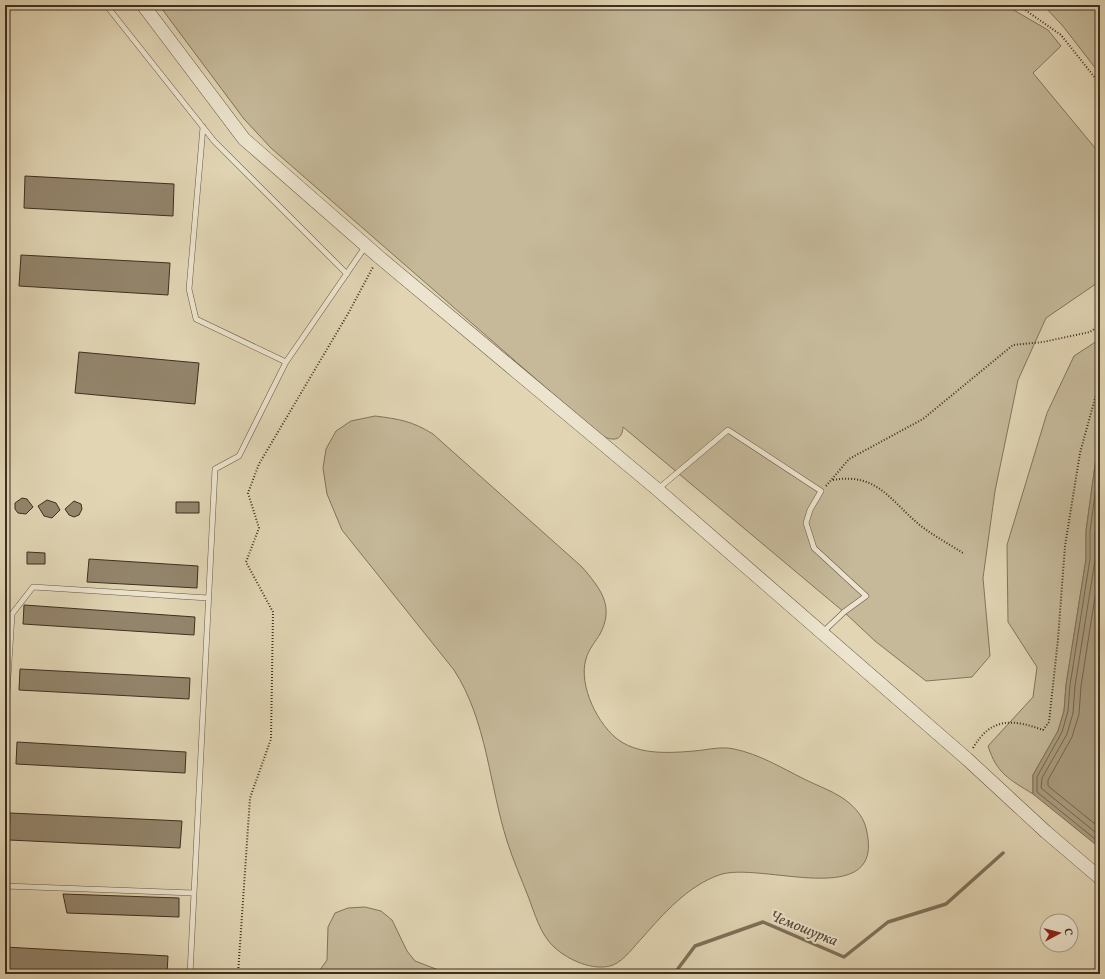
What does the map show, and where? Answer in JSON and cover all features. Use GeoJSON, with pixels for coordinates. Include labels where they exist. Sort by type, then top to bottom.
{"type":"FeatureCollection","features":[{"type":"Feature","properties":{"kind":"street"},"geometry":{"type":"LineString","coordinates":[[143,5],[244,139],[366,246],[658,490],[967,759],[1046,832],[1100,878]]}},
{"type":"Feature","properties":{"kind":"lane"},"geometry":{"type":"LineString","coordinates":[[106,5],[214,141],[347,274]]}},
{"type":"Feature","properties":{"kind":"lane"},"geometry":{"type":"LineString","coordinates":[[203,127],[189,289],[196,319],[286,362]]}},
{"type":"Feature","properties":{"kind":"lane"},"geometry":{"type":"LineString","coordinates":[[190,974],[215,469],[239,456],[286,362],[366,246]]}},
{"type":"Feature","properties":{"kind":"lane"},"geometry":{"type":"LineString","coordinates":[[658,490],[728,430],[821,491],[810,510],[806,523],[814,548],[866,596],[844,612],[822,633]]}},
{"type":"Feature","properties":{"kind":"lane"},"geometry":{"type":"LineString","coordinates":[[5,725],[8,628],[12,614],[33,587],[208,598]]}},
{"type":"Feature","properties":{"kind":"lane"},"geometry":{"type":"LineString","coordinates":[[5,886],[194,893]]}},
{"type":"Feature","properties":{"kind":"path"},"geometry":{"type":"LineString","coordinates":[[1018,5],[1061,35],[1100,84]]}},
{"type":"Feature","properties":{"kind":"path"},"geometry":{"type":"LineString","coordinates":[[238,974],[250,798],[271,739],[273,612],[246,562],[259,528],[248,494],[259,464],[349,312],[379,257]]}},
{"type":"Feature","properties":{"kind":"path"},"geometry":{"type":"LineString","coordinates":[[821,491],[849,459],[922,419],[1013,345],[1043,342],[1090,332],[1100,325]]}},
{"type":"Feature","properties":{"kind":"path"},"geometry":{"type":"LineString","coordinates":[[967,759],[978,739],[987,730],[1002,722],[1025,723],[1043,730],[1049,722],[1065,546],[1080,453],[1100,380]]}},
{"type":"Feature","properties":{"kind":"path"},"geometry":{"type":"LineString","coordinates":[[832,480],[850,477],[867,481],[894,500],[922,526],[963,553]]}},
{"type":"Feature","properties":{"kind":"shaded area"},"geometry":{"type":"Polygon","coordinates":[[[159,5],[1005,5],[1048,30],[1061,46],[1033,73],[1100,154],[1100,281],[1046,318],[1018,380],[995,491],[983,578],[990,656],[972,677],[926,681],[875,641],[844,612],[623,427],[621,435],[616,439],[600,435],[271,148],[244,119],[159,5]]]}},
{"type":"Feature","properties":{"kind":"shaded area"},"geometry":{"type":"Polygon","coordinates":[[[1043,5],[1100,5],[1100,74],[1062,25],[1043,5]]]}},
{"type":"Feature","properties":{"kind":"shaded area"},"geometry":{"type":"Polygon","coordinates":[[[1100,339],[1100,441],[1096,458],[1086,531],[1086,559],[1066,685],[1064,711],[1058,731],[1033,775],[1033,794],[1011,780],[1000,770],[995,763],[988,746],[1033,697],[1037,667],[1008,622],[1007,545],[1047,413],[1074,356],[1100,339]]]}},
{"type":"Feature","properties":{"kind":"shaded area"},"geometry":{"type":"Polygon","coordinates":[[[375,416],[405,421],[433,434],[582,567],[595,582],[600,590],[606,606],[606,615],[600,634],[590,649],[586,659],[584,669],[585,681],[587,692],[597,715],[604,726],[612,734],[628,746],[646,751],[675,752],[724,748],[743,751],[770,762],[837,794],[856,810],[865,823],[868,854],[858,870],[840,877],[816,878],[738,872],[719,875],[697,886],[677,901],[625,956],[617,963],[606,967],[582,964],[566,956],[554,947],[545,936],[538,923],[509,848],[481,731],[465,690],[454,670],[342,530],[327,494],[323,468],[326,449],[336,431],[351,421],[375,416]]]}},
{"type":"Feature","properties":{"kind":"shaded area"},"geometry":{"type":"Polygon","coordinates":[[[365,907],[381,911],[392,920],[407,951],[415,961],[449,974],[317,974],[327,960],[328,927],[335,913],[348,908],[365,907]]]}},
{"type":"Feature","properties":{"kind":"water"},"geometry":{"type":"Polygon","coordinates":[[[1100,441],[1100,848],[1033,794],[1033,775],[1058,731],[1064,711],[1066,685],[1086,559],[1086,531],[1096,458],[1100,441]]]}},
{"type":"Feature","properties":{"kind":"building"},"geometry":{"type":"Polygon","coordinates":[[[25,176],[174,184],[173,216],[24,208],[25,176]]]}},
{"type":"Feature","properties":{"kind":"building"},"geometry":{"type":"Polygon","coordinates":[[[21,255],[170,263],[168,295],[19,286],[21,255]]]}},
{"type":"Feature","properties":{"kind":"building"},"geometry":{"type":"Polygon","coordinates":[[[79,352],[199,363],[195,404],[75,393],[79,352]]]}},
{"type":"Feature","properties":{"kind":"building"},"geometry":{"type":"Polygon","coordinates":[[[22,498],[27,499],[33,507],[26,514],[18,513],[15,509],[15,503],[22,498]]]}},
{"type":"Feature","properties":{"kind":"building"},"geometry":{"type":"Polygon","coordinates":[[[47,500],[56,503],[60,510],[52,518],[44,516],[38,506],[47,500]]]}},
{"type":"Feature","properties":{"kind":"building"},"geometry":{"type":"Polygon","coordinates":[[[74,501],[81,504],[82,509],[79,515],[74,517],[69,515],[65,509],[74,501]]]}},
{"type":"Feature","properties":{"kind":"building"},"geometry":{"type":"Polygon","coordinates":[[[176,502],[199,502],[199,513],[176,513],[176,502]]]}},
{"type":"Feature","properties":{"kind":"building"},"geometry":{"type":"Polygon","coordinates":[[[27,552],[45,553],[45,564],[27,564],[27,552]]]}},
{"type":"Feature","properties":{"kind":"building"},"geometry":{"type":"Polygon","coordinates":[[[89,559],[198,566],[197,588],[87,582],[89,559]]]}},
{"type":"Feature","properties":{"kind":"building"},"geometry":{"type":"Polygon","coordinates":[[[24,605],[195,617],[194,635],[23,624],[24,605]]]}},
{"type":"Feature","properties":{"kind":"building"},"geometry":{"type":"Polygon","coordinates":[[[20,669],[190,678],[189,699],[19,690],[20,669]]]}},
{"type":"Feature","properties":{"kind":"building"},"geometry":{"type":"Polygon","coordinates":[[[17,742],[186,752],[185,773],[16,764],[17,742]]]}},
{"type":"Feature","properties":{"kind":"building"},"geometry":{"type":"Polygon","coordinates":[[[10,813],[182,821],[180,848],[9,840],[10,813]]]}},
{"type":"Feature","properties":{"kind":"building"},"geometry":{"type":"Polygon","coordinates":[[[63,894],[179,898],[179,917],[67,913],[63,894]]]}},
{"type":"Feature","properties":{"kind":"building"},"geometry":{"type":"Polygon","coordinates":[[[5,947],[168,956],[167,974],[5,974],[5,947]]]}},
{"type":"Feature","properties":{"kind":"waterway","name":"Чемошурка"},"geometry":{"type":"LineString","coordinates":[[674,974],[695,946],[763,922],[844,957],[888,922],[946,904],[1003,853]]}}]}
